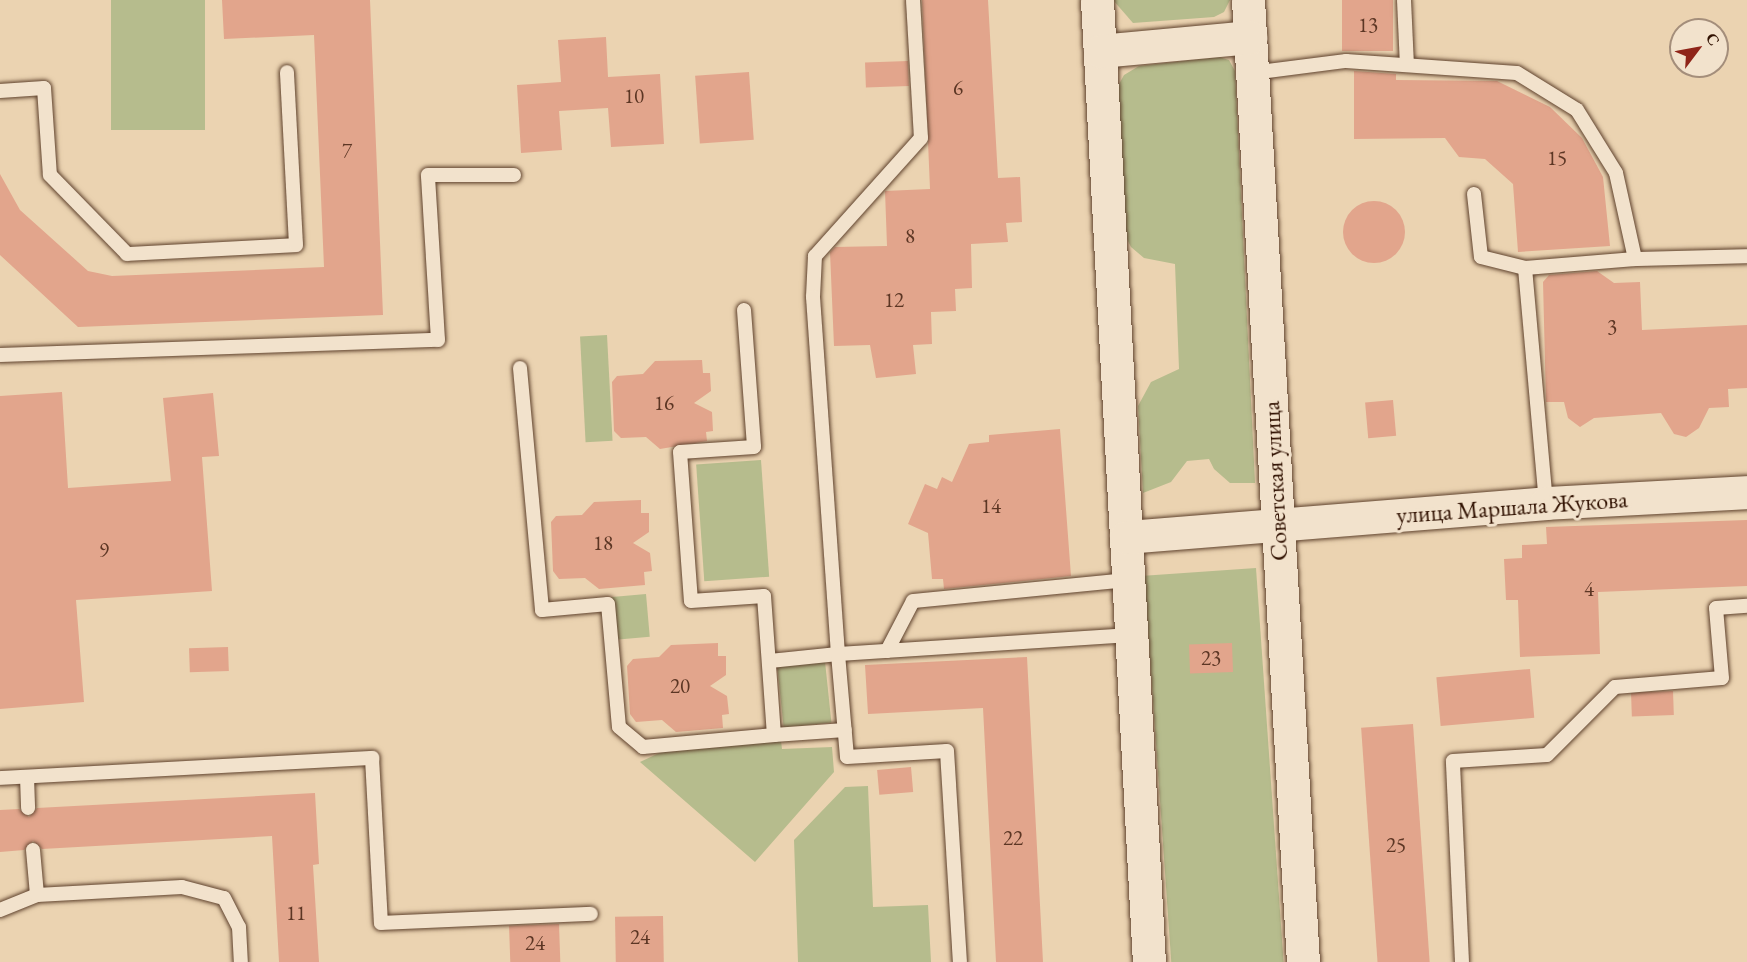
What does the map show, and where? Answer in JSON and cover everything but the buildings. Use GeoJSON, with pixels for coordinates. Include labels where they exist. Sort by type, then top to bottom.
{"type":"FeatureCollection","features":[{"type":"Feature","properties":{"kind":"street"},"geometry":{"type":"LineString","coordinates":[[1097,0],[1149,962]]}},
{"type":"Feature","properties":{"kind":"street","name":"Советская улица"},"geometry":{"type":"LineString","coordinates":[[1248,0],[1303,962]]}},
{"type":"Feature","properties":{"kind":"street"},"geometry":{"type":"LineString","coordinates":[[1100,51],[1250,37]]}},
{"type":"Feature","properties":{"kind":"street","name":"улица Маршала Жукова"},"geometry":{"type":"LineString","coordinates":[[1126,537],[1546,503],[1747,492]]}},
{"type":"Feature","properties":{"kind":"lane"},"geometry":{"type":"LineString","coordinates":[[913,0],[921,138],[815,256],[813,297],[847,757],[947,751],[960,962]]}},
{"type":"Feature","properties":{"kind":"lane"},"geometry":{"type":"LineString","coordinates":[[1404,0],[1407,65]]}},
{"type":"Feature","properties":{"kind":"lane"},"geometry":{"type":"LineString","coordinates":[[1252,73],[1346,61],[1517,73],[1577,110],[1616,173],[1635,259]]}},
{"type":"Feature","properties":{"kind":"lane"},"geometry":{"type":"LineString","coordinates":[[0,91],[44,88],[50,175],[127,254],[296,245],[287,72]]}},
{"type":"Feature","properties":{"kind":"lane"},"geometry":{"type":"LineString","coordinates":[[0,354],[438,340],[428,176],[513,175]]}},
{"type":"Feature","properties":{"kind":"lane"},"geometry":{"type":"LineString","coordinates":[[1474,194],[1482,257],[1525,268],[1635,259],[1747,256]]}},
{"type":"Feature","properties":{"kind":"lane"},"geometry":{"type":"LineString","coordinates":[[1525,268],[1546,503]]}},
{"type":"Feature","properties":{"kind":"lane"},"geometry":{"type":"LineString","coordinates":[[744,310],[754,447],[680,452],[691,601],[764,596],[774,735]]}},
{"type":"Feature","properties":{"kind":"lane"},"geometry":{"type":"LineString","coordinates":[[520,368],[542,610],[608,604],[619,727],[643,747],[845,730]]}},
{"type":"Feature","properties":{"kind":"lane"},"geometry":{"type":"LineString","coordinates":[[887,651],[913,601],[1128,580]]}},
{"type":"Feature","properties":{"kind":"lane"},"geometry":{"type":"LineString","coordinates":[[1462,962],[1453,761],[1547,755],[1616,687],[1722,678],[1716,608],[1747,606]]}},
{"type":"Feature","properties":{"kind":"lane"},"geometry":{"type":"LineString","coordinates":[[770,661],[838,654],[1131,634]]}},
{"type":"Feature","properties":{"kind":"lane"},"geometry":{"type":"LineString","coordinates":[[0,778],[372,758],[381,923],[591,914]]}},
{"type":"Feature","properties":{"kind":"lane"},"geometry":{"type":"LineString","coordinates":[[27,777],[28,808]]}},
{"type":"Feature","properties":{"kind":"lane"},"geometry":{"type":"LineString","coordinates":[[33,850],[37,895]]}},
{"type":"Feature","properties":{"kind":"lane"},"geometry":{"type":"LineString","coordinates":[[0,910],[37,895],[182,887],[224,898],[239,927],[241,962]]}},
{"type":"Feature","properties":{"kind":"green space"},"geometry":{"type":"Polygon","coordinates":[[[111,0],[205,0],[205,130],[111,130],[111,0]]]}},
{"type":"Feature","properties":{"kind":"green space"},"geometry":{"type":"Polygon","coordinates":[[[1113,0],[1230,0],[1224,12],[1214,17],[1133,23],[1113,0]]]}},
{"type":"Feature","properties":{"kind":"green space"},"geometry":{"type":"Polygon","coordinates":[[[1219,57],[1229,60],[1235,71],[1255,483],[1230,483],[1214,469],[1209,459],[1187,461],[1171,482],[1143,493],[1138,406],[1151,382],[1179,369],[1175,264],[1144,258],[1131,247],[1124,233],[1117,88],[1124,75],[1139,66],[1219,57]]]}},
{"type":"Feature","properties":{"kind":"green space"},"geometry":{"type":"Polygon","coordinates":[[[607,335],[613,441],[586,442],[580,336],[607,335]]]}},
{"type":"Feature","properties":{"kind":"green space"},"geometry":{"type":"Polygon","coordinates":[[[761,460],[769,577],[704,581],[696,465],[761,460]]]}},
{"type":"Feature","properties":{"kind":"green space"},"geometry":{"type":"Polygon","coordinates":[[[1256,568],[1284,962],[1171,962],[1144,576],[1256,568]]]}},
{"type":"Feature","properties":{"kind":"green space"},"geometry":{"type":"Polygon","coordinates":[[[646,594],[650,637],[616,640],[612,597],[646,594]]]}},
{"type":"Feature","properties":{"kind":"green space"},"geometry":{"type":"Polygon","coordinates":[[[824,652],[831,723],[784,728],[776,657],[824,652]]]}},
{"type":"Feature","properties":{"kind":"green space"},"geometry":{"type":"Polygon","coordinates":[[[781,741],[782,749],[832,747],[834,772],[755,862],[640,762],[674,746],[781,741]]]}},
{"type":"Feature","properties":{"kind":"green space"},"geometry":{"type":"Polygon","coordinates":[[[868,786],[873,907],[928,905],[931,962],[798,962],[794,840],[845,787],[868,786]]]}}]}
